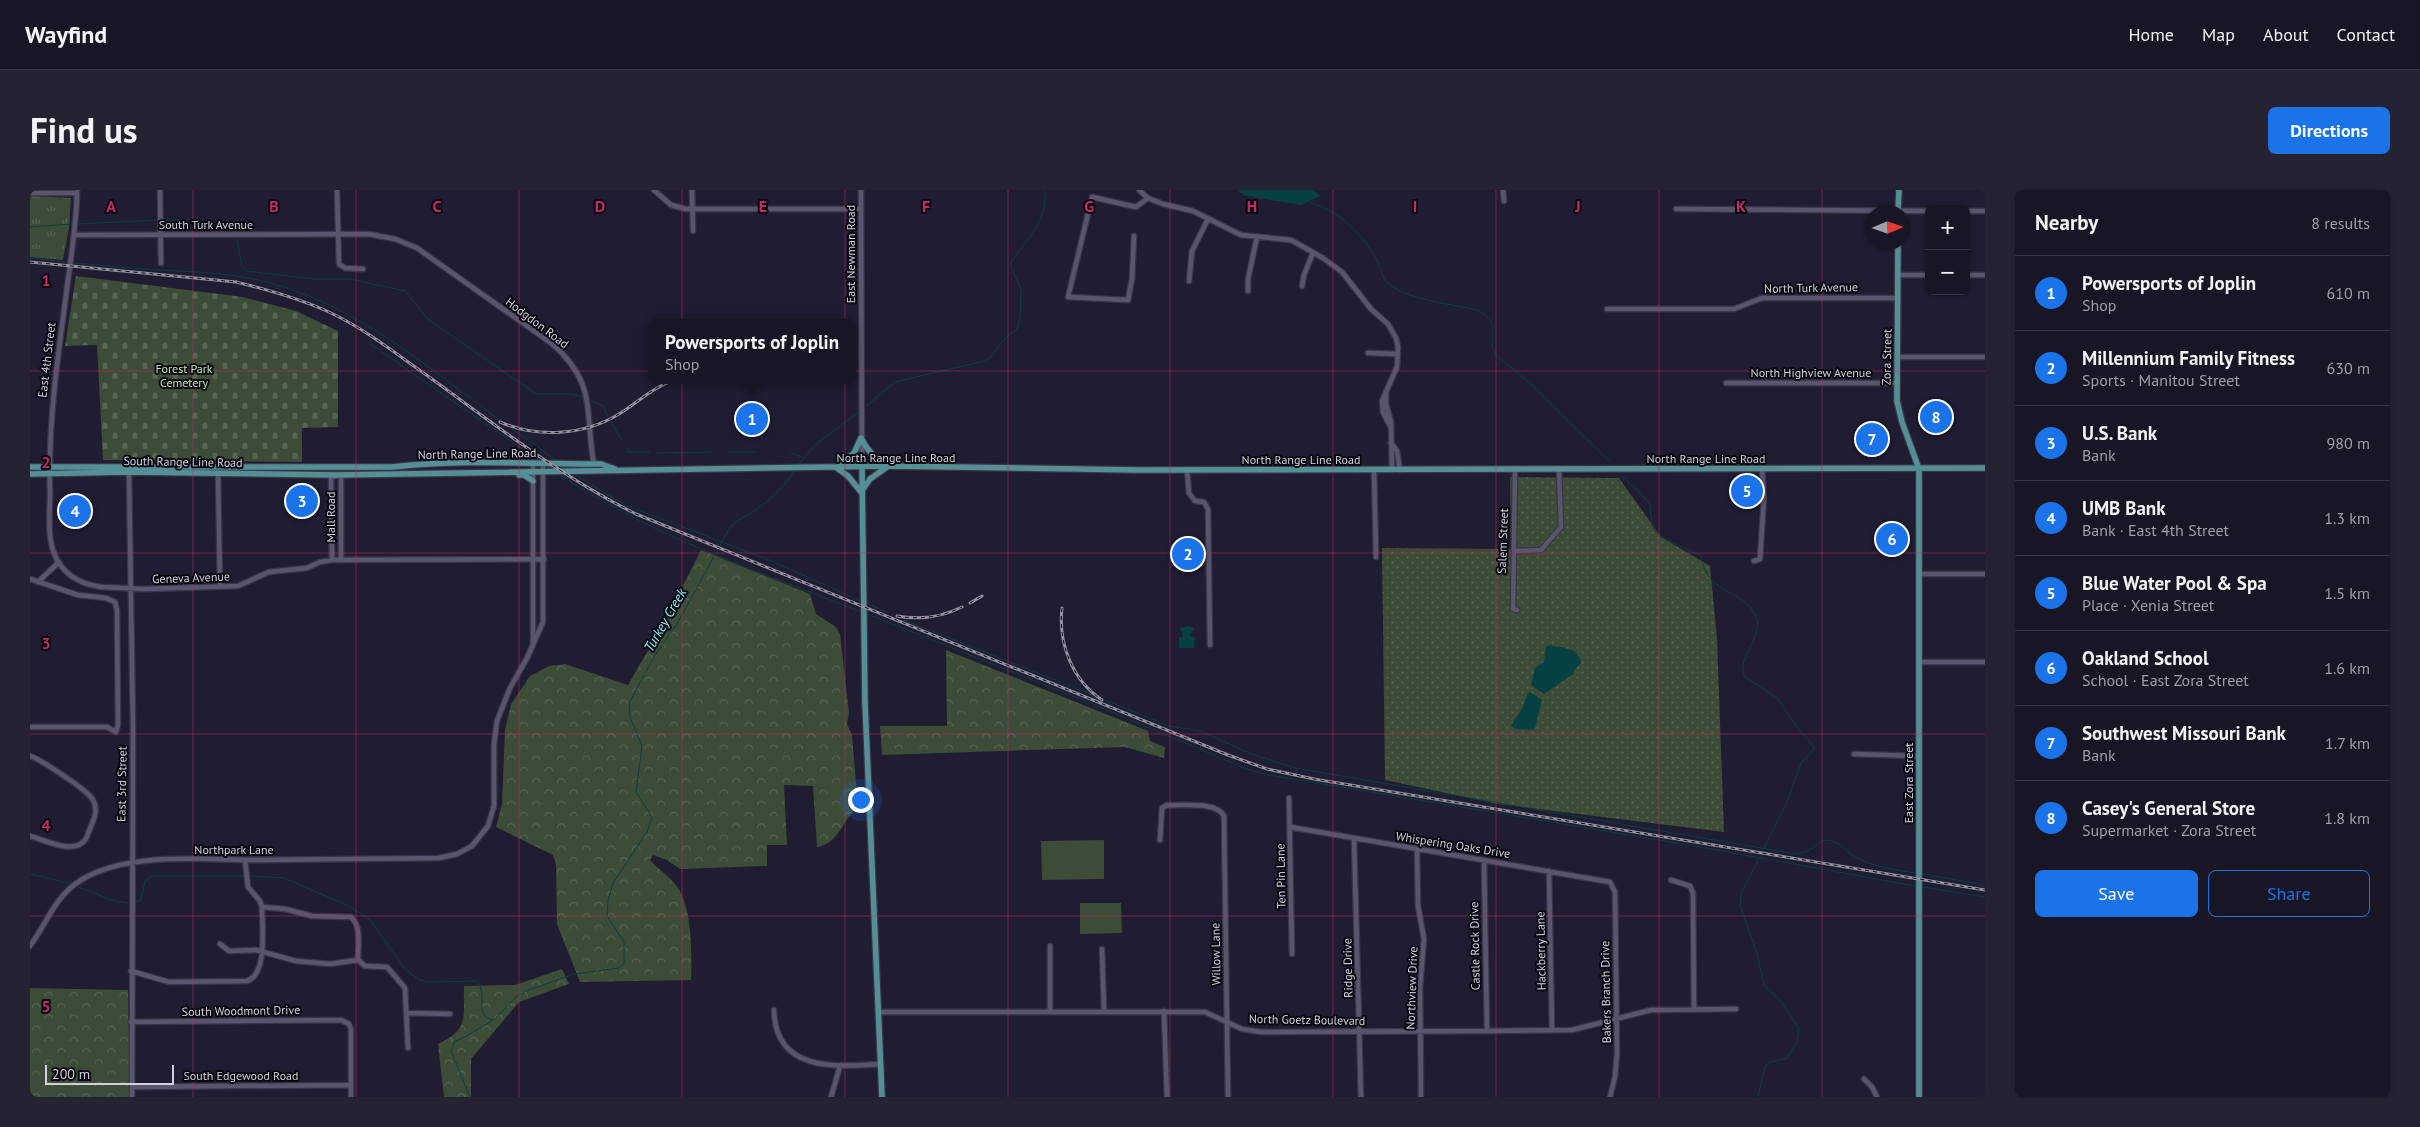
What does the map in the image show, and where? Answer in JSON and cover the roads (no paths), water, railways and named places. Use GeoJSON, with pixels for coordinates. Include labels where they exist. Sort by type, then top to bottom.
{"type":"FeatureCollection","features":[{"type":"Feature","properties":{"kind":"main road"},"geometry":{"type":"LineString","coordinates":[[1898,205],[1899,190]]}},
{"type":"Feature","properties":{"kind":"main road","name":"Zora Street"},"geometry":{"type":"LineString","coordinates":[[1898,250],[1896,383],[1899,414],[1919,469]]}},
{"type":"Feature","properties":{"kind":"main road"},"geometry":{"type":"LineString","coordinates":[[861,438],[869,452],[878,461],[889,466]]}},
{"type":"Feature","properties":{"kind":"main road"},"geometry":{"type":"LineString","coordinates":[[861,438],[854,453],[838,468],[848,476],[861,492]]}},
{"type":"Feature","properties":{"kind":"main road","name":"North Range Line Road"},"geometry":{"type":"LineString","coordinates":[[336,471],[424,464],[533,463],[601,464],[617,469]]}},
{"type":"Feature","properties":{"kind":"main road"},"geometry":{"type":"LineString","coordinates":[[861,492],[870,479],[889,466]]}},
{"type":"Feature","properties":{"kind":"main road","name":"North Range Line Road"},"geometry":{"type":"LineString","coordinates":[[336,471],[543,472],[617,469],[777,469],[889,466],[1187,470],[1985,468]]}},
{"type":"Feature","properties":{"kind":"main road","name":"South Range Line Road"},"geometry":{"type":"LineString","coordinates":[[30,467],[336,471]]}},
{"type":"Feature","properties":{"kind":"main road"},"geometry":{"type":"LineString","coordinates":[[862,467],[865,703],[882,1097]]}},
{"type":"Feature","properties":{"kind":"main road","name":"East Zora Street"},"geometry":{"type":"LineString","coordinates":[[1919,469],[1919,1097]]}},
{"type":"Feature","properties":{"kind":"main road","name":"South Range Line Road"},"geometry":{"type":"LineString","coordinates":[[30,474],[336,471]]}},
{"type":"Feature","properties":{"kind":"main road"},"geometry":{"type":"LineString","coordinates":[[460,472],[468,475],[524,475],[533,481]]}},
{"type":"Feature","properties":{"kind":"street"},"geometry":{"type":"LineString","coordinates":[[160,190],[161,263]]}},
{"type":"Feature","properties":{"kind":"street"},"geometry":{"type":"LineString","coordinates":[[337,190],[340,266],[363,269]]}},
{"type":"Feature","properties":{"kind":"street"},"geometry":{"type":"LineString","coordinates":[[654,190],[671,205],[692,209],[861,209]]}},
{"type":"Feature","properties":{"kind":"street"},"geometry":{"type":"LineString","coordinates":[[692,190],[692,231]]}},
{"type":"Feature","properties":{"kind":"street","name":"East Newman Road"},"geometry":{"type":"LineString","coordinates":[[861,190],[862,467]]}},
{"type":"Feature","properties":{"kind":"street"},"geometry":{"type":"LineString","coordinates":[[1139,190],[1148,198],[1163,204],[1192,211],[1241,235],[1291,240],[1342,272],[1371,309],[1388,324],[1396,338],[1397,367],[1382,406],[1390,426],[1392,470]]}},
{"type":"Feature","properties":{"kind":"street"},"geometry":{"type":"LineString","coordinates":[[1503,190],[1504,201]]}},
{"type":"Feature","properties":{"kind":"street"},"geometry":{"type":"LineString","coordinates":[[30,193],[77,191]]}},
{"type":"Feature","properties":{"kind":"street","name":"East 4th Street"},"geometry":{"type":"LineString","coordinates":[[59,562],[52,542],[49,474],[52,403],[74,235],[77,191]]}},
{"type":"Feature","properties":{"kind":"street"},"geometry":{"type":"LineString","coordinates":[[1134,236],[1132,279],[1128,300],[1068,297],[1092,197],[1136,207],[1148,198]]}},
{"type":"Feature","properties":{"kind":"street"},"geometry":{"type":"LineString","coordinates":[[1676,209],[1865,211]]}},
{"type":"Feature","properties":{"kind":"street"},"geometry":{"type":"LineString","coordinates":[[1910,211],[1925,210]]}},
{"type":"Feature","properties":{"kind":"street"},"geometry":{"type":"LineString","coordinates":[[1970,211],[1985,211]]}},
{"type":"Feature","properties":{"kind":"street"},"geometry":{"type":"LineString","coordinates":[[1189,281],[1192,251],[1208,219]]}},
{"type":"Feature","properties":{"kind":"street","name":"South Turk Avenue"},"geometry":{"type":"LineString","coordinates":[[74,235],[339,234]]}},
{"type":"Feature","properties":{"kind":"street","name":"Hodgdon Road"},"geometry":{"type":"LineString","coordinates":[[339,234],[374,235],[403,241],[417,248],[551,343],[570,360],[587,396],[594,464]]}},
{"type":"Feature","properties":{"kind":"street"},"geometry":{"type":"LineString","coordinates":[[1248,292],[1248,279],[1257,237]]}},
{"type":"Feature","properties":{"kind":"street"},"geometry":{"type":"LineString","coordinates":[[1302,286],[1304,275],[1313,253]]}},
{"type":"Feature","properties":{"kind":"street"},"geometry":{"type":"LineString","coordinates":[[1898,275],[1925,275]]}},
{"type":"Feature","properties":{"kind":"street"},"geometry":{"type":"LineString","coordinates":[[1970,275],[1985,275]]}},
{"type":"Feature","properties":{"kind":"street","name":"North Turk Avenue"},"geometry":{"type":"LineString","coordinates":[[1607,309],[1734,309],[1762,298],[1898,298]]}},
{"type":"Feature","properties":{"kind":"street"},"geometry":{"type":"LineString","coordinates":[[1368,353],[1398,354]]}},
{"type":"Feature","properties":{"kind":"street"},"geometry":{"type":"LineString","coordinates":[[1897,356],[1985,357]]}},
{"type":"Feature","properties":{"kind":"street","name":"North Highview Avenue"},"geometry":{"type":"LineString","coordinates":[[1726,383],[1896,383]]}},
{"type":"Feature","properties":{"kind":"street"},"geometry":{"type":"LineString","coordinates":[[1391,443],[1396,450],[1400,470]]}},
{"type":"Feature","properties":{"kind":"street"},"geometry":{"type":"LineString","coordinates":[[533,463],[533,643]]}},
{"type":"Feature","properties":{"kind":"street"},"geometry":{"type":"LineString","coordinates":[[533,643],[543,622],[543,463]]}},
{"type":"Feature","properties":{"kind":"street"},"geometry":{"type":"LineString","coordinates":[[1754,561],[1760,559],[1764,497],[1762,469]]}},
{"type":"Feature","properties":{"kind":"street"},"geometry":{"type":"LineString","coordinates":[[1187,470],[1188,494],[1195,501],[1204,502],[1208,509],[1210,645]]}},
{"type":"Feature","properties":{"kind":"street"},"geometry":{"type":"LineString","coordinates":[[1374,470],[1376,557]]}},
{"type":"Feature","properties":{"kind":"street","name":"Salem Street"},"geometry":{"type":"LineString","coordinates":[[1515,470],[1515,552],[1512,591],[1513,609],[1517,610]]}},
{"type":"Feature","properties":{"kind":"street"},"geometry":{"type":"LineString","coordinates":[[1515,552],[1541,550],[1561,527],[1559,470]]}},
{"type":"Feature","properties":{"kind":"street","name":"Mall Road"},"geometry":{"type":"LineString","coordinates":[[332,560],[331,478],[336,471],[341,477],[341,560]]}},
{"type":"Feature","properties":{"kind":"street","name":"East 3rd Street"},"geometry":{"type":"LineString","coordinates":[[129,472],[133,728],[131,864],[132,1097]]}},
{"type":"Feature","properties":{"kind":"street"},"geometry":{"type":"LineString","coordinates":[[218,473],[220,586]]}},
{"type":"Feature","properties":{"kind":"street","name":"Geneva Avenue"},"geometry":{"type":"LineString","coordinates":[[59,562],[72,578],[101,588],[193,589],[238,586],[269,572],[307,568],[320,562],[332,560],[544,559]]}},
{"type":"Feature","properties":{"kind":"street"},"geometry":{"type":"LineString","coordinates":[[38,582],[59,562]]}},
{"type":"Feature","properties":{"kind":"street"},"geometry":{"type":"LineString","coordinates":[[1919,574],[1985,574]]}},
{"type":"Feature","properties":{"kind":"street"},"geometry":{"type":"LineString","coordinates":[[30,579],[78,595],[106,598],[115,602],[117,610],[118,724],[116,732],[108,728],[30,727]]}},
{"type":"Feature","properties":{"kind":"street","name":"Northpark Lane"},"geometry":{"type":"LineString","coordinates":[[30,946],[54,905],[70,888],[95,873],[131,864],[163,860],[439,858],[457,854],[472,846],[488,826],[494,806],[494,738],[502,706],[533,643]]}},
{"type":"Feature","properties":{"kind":"street"},"geometry":{"type":"LineString","coordinates":[[1919,662],[1985,662]]}},
{"type":"Feature","properties":{"kind":"street"},"geometry":{"type":"LineString","coordinates":[[1854,754],[1919,756]]}},
{"type":"Feature","properties":{"kind":"street"},"geometry":{"type":"LineString","coordinates":[[30,756],[43,762],[87,792],[94,802],[96,812],[85,840],[80,844],[68,846],[30,836]]}},
{"type":"Feature","properties":{"kind":"street","name":"Ten Pin Lane"},"geometry":{"type":"LineString","coordinates":[[1289,798],[1292,954]]}},
{"type":"Feature","properties":{"kind":"street","name":"Willow Lane"},"geometry":{"type":"LineString","coordinates":[[1160,840],[1160,813],[1162,808],[1167,805],[1213,807],[1222,812],[1224,816],[1228,1097]]}},
{"type":"Feature","properties":{"kind":"street","name":"Whispering Oaks Drive"},"geometry":{"type":"LineString","coordinates":[[1290,827],[1604,880],[1613,885]]}},
{"type":"Feature","properties":{"kind":"street","name":"Ridge Drive"},"geometry":{"type":"LineString","coordinates":[[1354,839],[1361,1097]]}},
{"type":"Feature","properties":{"kind":"street","name":"Northview Drive"},"geometry":{"type":"LineString","coordinates":[[1417,849],[1418,906],[1424,939],[1420,987],[1422,1097]]}},
{"type":"Feature","properties":{"kind":"street"},"geometry":{"type":"LineString","coordinates":[[131,970],[169,982],[254,979],[257,975],[263,952],[262,907],[260,900],[248,887],[245,860]]}},
{"type":"Feature","properties":{"kind":"street","name":"Castle Rock Drive"},"geometry":{"type":"LineString","coordinates":[[1484,860],[1486,1031]]}},
{"type":"Feature","properties":{"kind":"street","name":"Hackberry Lane"},"geometry":{"type":"LineString","coordinates":[[1549,871],[1552,1030]]}},
{"type":"Feature","properties":{"kind":"street"},"geometry":{"type":"LineString","coordinates":[[1671,880],[1690,886],[1693,893],[1694,1009]]}},
{"type":"Feature","properties":{"kind":"street","name":"Bakers Branch Drive"},"geometry":{"type":"LineString","coordinates":[[1610,1097],[1617,1067],[1615,892],[1613,885]]}},
{"type":"Feature","properties":{"kind":"street"},"geometry":{"type":"LineString","coordinates":[[262,907],[285,909],[312,916],[351,917],[356,922],[358,930],[358,960]]}},
{"type":"Feature","properties":{"kind":"street"},"geometry":{"type":"LineString","coordinates":[[220,944],[229,951],[263,952],[296,961],[330,964],[358,960],[365,966],[387,967],[405,988],[408,1048]]}},
{"type":"Feature","properties":{"kind":"street"},"geometry":{"type":"LineString","coordinates":[[1050,946],[1050,1012]]}},
{"type":"Feature","properties":{"kind":"street"},"geometry":{"type":"LineString","coordinates":[[1102,949],[1104,1012]]}},
{"type":"Feature","properties":{"kind":"street","name":"North Goetz Boulevard"},"geometry":{"type":"LineString","coordinates":[[879,1012],[1205,1012],[1242,1029],[1261,1032],[1552,1030],[1584,1028],[1616,1017],[1651,1010],[1736,1009]]}},
{"type":"Feature","properties":{"kind":"street"},"geometry":{"type":"LineString","coordinates":[[774,1010],[777,1034],[799,1058],[826,1066],[881,1064]]}},
{"type":"Feature","properties":{"kind":"street"},"geometry":{"type":"LineString","coordinates":[[1164,1011],[1167,1097]]}},
{"type":"Feature","properties":{"kind":"street"},"geometry":{"type":"LineString","coordinates":[[406,1013],[450,1014]]}},
{"type":"Feature","properties":{"kind":"street","name":"South Woodmont Drive"},"geometry":{"type":"LineString","coordinates":[[132,1022],[341,1020],[349,1024],[351,1029],[351,1085]]}},
{"type":"Feature","properties":{"kind":"street"},"geometry":{"type":"LineString","coordinates":[[831,1097],[840,1066]]}},
{"type":"Feature","properties":{"kind":"street"},"geometry":{"type":"LineString","coordinates":[[1864,1079],[1872,1087],[1877,1097]]}},
{"type":"Feature","properties":{"kind":"street"},"geometry":{"type":"LineString","coordinates":[[351,1085],[351,1097]]}},
{"type":"Feature","properties":{"kind":"street","name":"South Edgewood Road"},"geometry":{"type":"LineString","coordinates":[[132,1087],[351,1085]]}},
{"type":"Feature","properties":{"kind":"waterway","name":"Turkey Creek"},"geometry":{"type":"LineString","coordinates":[[863,409],[895,382],[984,361],[991,357],[1005,338],[1017,329],[1020,318],[1021,290],[1010,264],[1039,222],[1043,213],[1045,190]]}},
{"type":"Feature","properties":{"kind":"waterway"},"geometry":{"type":"LineString","coordinates":[[1308,202],[1329,210],[1356,232],[1371,250],[1386,282],[1389,284],[1419,298],[1477,310],[1485,314],[1492,324],[1492,340],[1495,354],[1532,385],[1610,462]]}},
{"type":"Feature","properties":{"kind":"waterway"},"geometry":{"type":"LineString","coordinates":[[78,224],[157,220]]}},
{"type":"Feature","properties":{"kind":"waterway"},"geometry":{"type":"LineString","coordinates":[[164,220],[196,220],[231,229]]}},
{"type":"Feature","properties":{"kind":"waterway"},"geometry":{"type":"LineString","coordinates":[[30,227],[71,224]]}},
{"type":"Feature","properties":{"kind":"waterway"},"geometry":{"type":"LineString","coordinates":[[237,239],[242,267],[247,271],[314,279],[350,279],[405,291],[429,320],[536,394],[571,394],[584,397]]}},
{"type":"Feature","properties":{"kind":"waterway"},"geometry":{"type":"LineString","coordinates":[[30,258],[66,262]]}},
{"type":"Feature","properties":{"kind":"waterway"},"geometry":{"type":"LineString","coordinates":[[74,263],[231,275],[260,280],[306,295],[336,308],[393,342],[501,421]]}},
{"type":"Feature","properties":{"kind":"waterway"},"geometry":{"type":"LineString","coordinates":[[369,343],[538,460]]}},
{"type":"Feature","properties":{"kind":"waterway"},"geometry":{"type":"LineString","coordinates":[[591,400],[603,406],[608,417]]}},
{"type":"Feature","properties":{"kind":"waterway","name":"Turkey Creek"},"geometry":{"type":"LineString","coordinates":[[799,464],[814,446],[860,411]]}},
{"type":"Feature","properties":{"kind":"waterway"},"geometry":{"type":"LineString","coordinates":[[611,422],[622,441]]}},
{"type":"Feature","properties":{"kind":"waterway"},"geometry":{"type":"LineString","coordinates":[[512,429],[556,460]]}},
{"type":"Feature","properties":{"kind":"waterway"},"geometry":{"type":"LineString","coordinates":[[626,448],[629,452],[650,452]]}},
{"type":"Feature","properties":{"kind":"waterway"},"geometry":{"type":"LineString","coordinates":[[657,453],[712,452]]}},
{"type":"Feature","properties":{"kind":"waterway"},"geometry":{"type":"LineString","coordinates":[[728,452],[755,452]]}},
{"type":"Feature","properties":{"kind":"waterway"},"geometry":{"type":"LineString","coordinates":[[791,453],[802,457]]}},
{"type":"Feature","properties":{"kind":"waterway","name":"Turkey Creek"},"geometry":{"type":"LineString","coordinates":[[470,1097],[451,1051],[455,1041],[495,1019],[515,998],[526,991],[574,974],[619,968],[624,963],[624,942],[607,916],[608,901],[613,883],[647,832],[652,817],[636,792],[642,746],[630,717],[629,703],[655,655],[677,624],[728,531],[737,522],[771,498],[795,470]]}},
{"type":"Feature","properties":{"kind":"waterway"},"geometry":{"type":"LineString","coordinates":[[560,475],[631,516],[668,534],[744,567],[859,611]]}},
{"type":"Feature","properties":{"kind":"waterway"},"geometry":{"type":"LineString","coordinates":[[576,475],[625,505],[767,559],[859,600]]}},
{"type":"Feature","properties":{"kind":"waterway"},"geometry":{"type":"LineString","coordinates":[[1623,476],[1650,504],[1652,526],[1655,531],[1671,542],[1701,556],[1705,569],[1711,579],[1718,586],[1744,601],[1751,608],[1756,617],[1757,632],[1744,661],[1744,676],[1778,699],[1814,747],[1801,763],[1787,802],[1764,848]]}},
{"type":"Feature","properties":{"kind":"waterway"},"geometry":{"type":"LineString","coordinates":[[867,603],[886,612]]}},
{"type":"Feature","properties":{"kind":"waterway"},"geometry":{"type":"LineString","coordinates":[[867,614],[1088,702],[1247,769],[1269,775],[1689,845],[1915,886]]}},
{"type":"Feature","properties":{"kind":"waterway"},"geometry":{"type":"LineString","coordinates":[[904,620],[1093,695]]}},
{"type":"Feature","properties":{"kind":"waterway"},"geometry":{"type":"LineString","coordinates":[[1105,700],[1169,726],[1201,731],[1249,753],[1295,768],[1796,854],[1806,852],[1826,840],[1839,844],[1852,855],[1870,863],[1885,868],[1915,873]]}},
{"type":"Feature","properties":{"kind":"waterway"},"geometry":{"type":"LineString","coordinates":[[1760,858],[1763,851]]}},
{"type":"Feature","properties":{"kind":"waterway"},"geometry":{"type":"LineString","coordinates":[[1758,861],[1741,893],[1740,907],[1756,949],[1764,985],[1778,998],[1799,1028],[1797,1042],[1787,1058],[1770,1062],[1765,1066],[1758,1097]]}},
{"type":"Feature","properties":{"kind":"waterway"},"geometry":{"type":"LineString","coordinates":[[30,874],[72,884]]}},
{"type":"Feature","properties":{"kind":"waterway"},"geometry":{"type":"LineString","coordinates":[[1923,874],[1985,885]]}},
{"type":"Feature","properties":{"kind":"waterway"},"geometry":{"type":"LineString","coordinates":[[135,902],[141,900],[145,881],[152,876],[243,876]]}},
{"type":"Feature","properties":{"kind":"waterway"},"geometry":{"type":"LineString","coordinates":[[250,876],[284,878],[351,907],[370,920],[405,969],[418,979],[427,982],[477,981],[482,993],[483,1014],[492,1020]]}},
{"type":"Feature","properties":{"kind":"waterway"},"geometry":{"type":"LineString","coordinates":[[78,887],[115,901],[128,903]]}},
{"type":"Feature","properties":{"kind":"waterway"},"geometry":{"type":"LineString","coordinates":[[1923,887],[1985,897]]}},
{"type":"Feature","properties":{"kind":"railway"},"geometry":{"type":"LineString","coordinates":[[30,262],[236,282],[285,295],[309,304],[357,327],[554,466],[636,514],[1228,755],[1267,769],[1314,779],[1985,890]]}},
{"type":"Feature","properties":{"kind":"railway"},"geometry":{"type":"LineString","coordinates":[[500,422],[529,431],[544,432],[560,432],[590,427],[619,414],[664,384]]}},
{"type":"Feature","properties":{"kind":"railway"},"geometry":{"type":"LineString","coordinates":[[970,603],[982,596]]}},
{"type":"Feature","properties":{"kind":"railway"},"geometry":{"type":"LineString","coordinates":[[897,616],[930,617],[962,607]]}},
{"type":"Feature","properties":{"kind":"railway"},"geometry":{"type":"LineString","coordinates":[[1062,608],[1062,634],[1069,660],[1083,682],[1102,700]]}},
{"type":"Feature","properties":{"kind":"place","name":"Casey's General Store"},"geometry":{"type":"Point","coordinates":[1936,417]}},
{"type":"Feature","properties":{"kind":"place","name":"Powersports of Joplin"},"geometry":{"type":"Point","coordinates":[752,419]}},
{"type":"Feature","properties":{"kind":"place","name":"Southwest Missouri Bank"},"geometry":{"type":"Point","coordinates":[1872,439]}},
{"type":"Feature","properties":{"kind":"place","name":"Blue Water Pool & Spa"},"geometry":{"type":"Point","coordinates":[1747,491]}},
{"type":"Feature","properties":{"kind":"place","name":"U.S. Bank"},"geometry":{"type":"Point","coordinates":[302,501]}},
{"type":"Feature","properties":{"kind":"place","name":"UMB Bank"},"geometry":{"type":"Point","coordinates":[75,511]}},
{"type":"Feature","properties":{"kind":"place","name":"Oakland School"},"geometry":{"type":"Point","coordinates":[1892,539]}},
{"type":"Feature","properties":{"kind":"place","name":"Millennium Family Fitness"},"geometry":{"type":"Point","coordinates":[1188,554]}},
{"type":"Feature","properties":{"kind":"park label","name":"Forest Park Cemetery"},"geometry":{"type":"Point","coordinates":[184,376]}}]}
